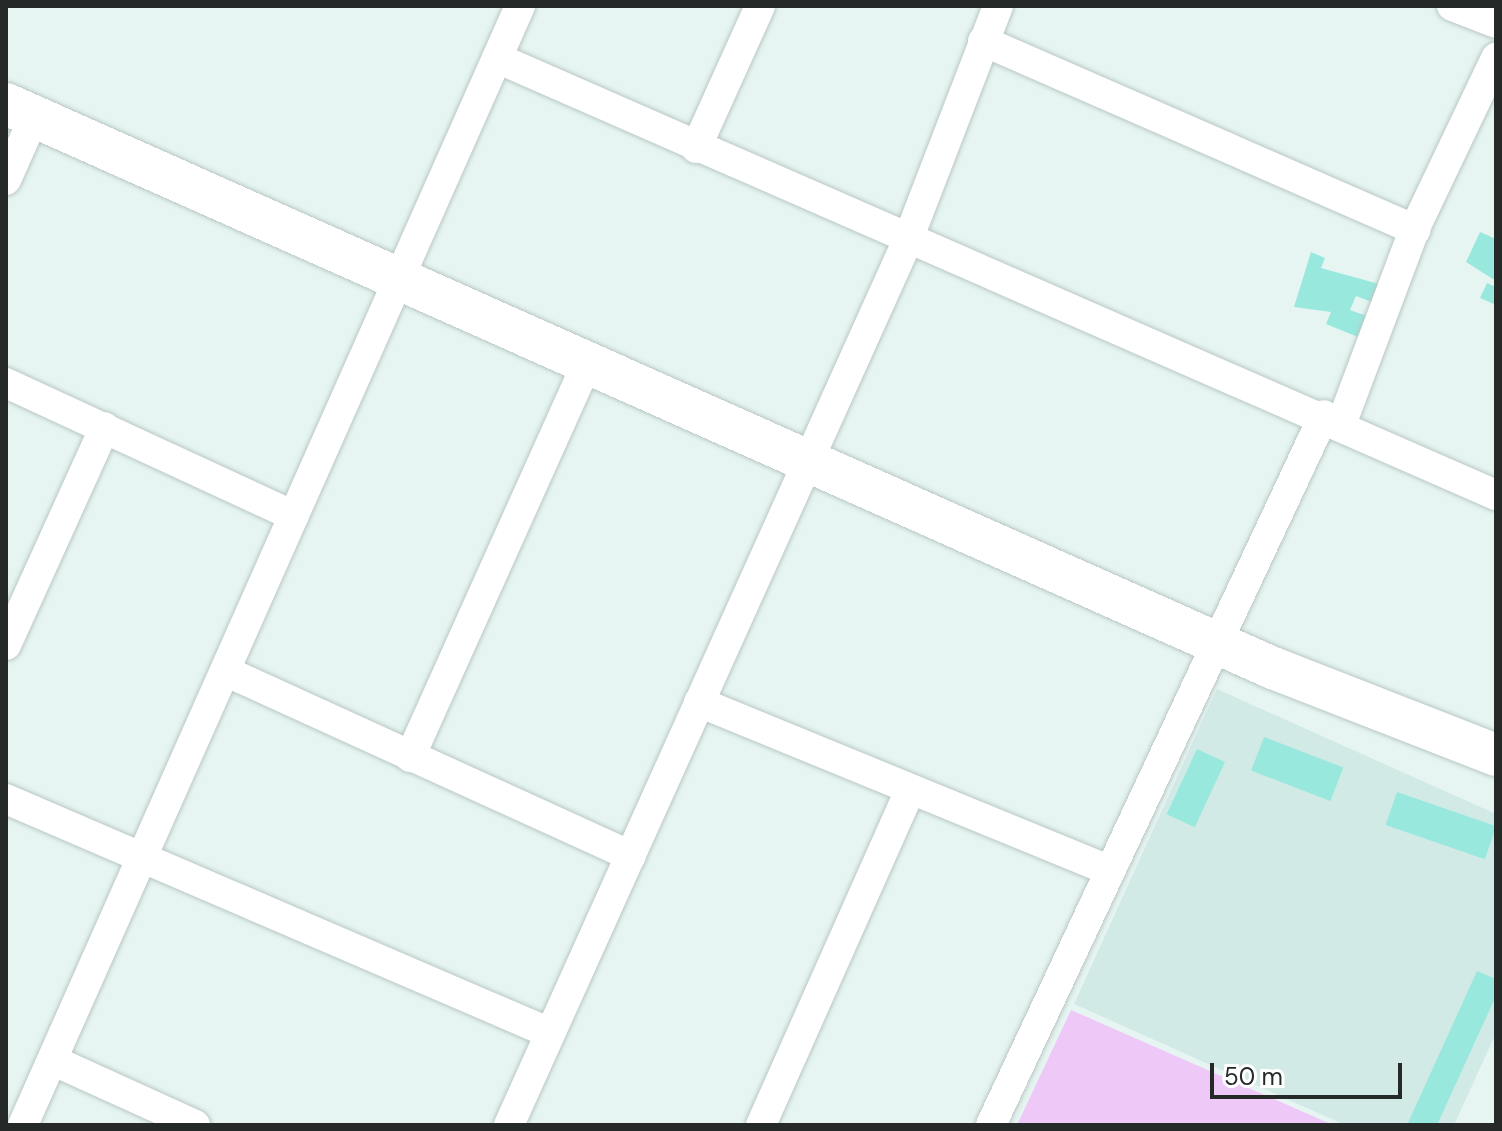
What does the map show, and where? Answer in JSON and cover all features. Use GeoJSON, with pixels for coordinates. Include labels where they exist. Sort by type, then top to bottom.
{"type":"FeatureCollection","features":[{"type":"Feature","properties":{"kind":"main road"},"geometry":{"type":"LineString","coordinates":[[20,110],[809,461],[1496,755]]}},
{"type":"Feature","properties":{"kind":"street"},"geometry":{"type":"LineString","coordinates":[[23,1125],[147,855],[225,671],[520,6]]}},
{"type":"Feature","properties":{"kind":"street"},"geometry":{"type":"LineString","coordinates":[[696,148],[760,6]]}},
{"type":"Feature","properties":{"kind":"street"},"geometry":{"type":"LineString","coordinates":[[509,1125],[907,242],[998,6]]}},
{"type":"Feature","properties":{"kind":"street"},"geometry":{"type":"LineString","coordinates":[[1452,6],[1496,23]]}},
{"type":"Feature","properties":{"kind":"street"},"geometry":{"type":"LineString","coordinates":[[983,41],[1415,230]]}},
{"type":"Feature","properties":{"kind":"street"},"geometry":{"type":"LineString","coordinates":[[497,58],[907,242],[1333,419],[1496,495]]}},
{"type":"Feature","properties":{"kind":"street"},"geometry":{"type":"LineString","coordinates":[[991,1125],[1217,638],[1333,419],[1415,230],[1496,58]]}},
{"type":"Feature","properties":{"kind":"street"},"geometry":{"type":"LineString","coordinates":[[6,180],[20,110]]}},
{"type":"Feature","properties":{"kind":"street"},"geometry":{"type":"LineString","coordinates":[[410,757],[587,363]]}},
{"type":"Feature","properties":{"kind":"street"},"geometry":{"type":"LineString","coordinates":[[6,383],[294,516]]}},
{"type":"Feature","properties":{"kind":"street"},"geometry":{"type":"LineString","coordinates":[[9,630],[105,427]]}},
{"type":"Feature","properties":{"kind":"street"},"geometry":{"type":"LineString","coordinates":[[225,671],[631,856]]}},
{"type":"Feature","properties":{"kind":"street"},"geometry":{"type":"LineString","coordinates":[[699,702],[1109,870]]}},
{"type":"Feature","properties":{"kind":"street"},"geometry":{"type":"LineString","coordinates":[[761,1125],[910,791]]}},
{"type":"Feature","properties":{"kind":"street"},"geometry":{"type":"LineString","coordinates":[[6,799],[147,855],[550,1033]]}},
{"type":"Feature","properties":{"kind":"street"},"geometry":{"type":"LineString","coordinates":[[52,1060],[195,1125]]}},
{"type":"Feature","properties":{"kind":"shaded area"},"geometry":{"type":"Polygon","coordinates":[[[1217,689],[1496,814],[1496,1033],[1454,1125],[1345,1125],[1074,1004],[1217,689]]]}},
{"type":"Feature","properties":{"kind":"shaded area"},"geometry":{"type":"Polygon","coordinates":[[[1071,1010],[1333,1125],[1017,1125],[1071,1010]]]}},
{"type":"Feature","properties":{"kind":"building"},"geometry":{"type":"Polygon","coordinates":[[[1480,232],[1496,239],[1496,281],[1466,262],[1480,232]]]}},
{"type":"Feature","properties":{"kind":"building"},"geometry":{"type":"Polygon","coordinates":[[[1311,252],[1325,258],[1321,268],[1379,284],[1372,302],[1356,296],[1350,310],[1367,316],[1358,337],[1326,324],[1331,312],[1294,307],[1311,252]]]}},
{"type":"Feature","properties":{"kind":"building"},"geometry":{"type":"Polygon","coordinates":[[[1487,283],[1496,287],[1496,305],[1480,298],[1487,283]]]}},
{"type":"Feature","properties":{"kind":"building"},"geometry":{"type":"Polygon","coordinates":[[[1264,737],[1343,767],[1330,801],[1251,771],[1264,737]]]}},
{"type":"Feature","properties":{"kind":"building"},"geometry":{"type":"Polygon","coordinates":[[[1197,749],[1225,762],[1195,827],[1167,814],[1197,749]]]}},
{"type":"Feature","properties":{"kind":"building"},"geometry":{"type":"Polygon","coordinates":[[[1397,792],[1496,826],[1485,859],[1386,825],[1397,792]]]}},
{"type":"Feature","properties":{"kind":"building"},"geometry":{"type":"Polygon","coordinates":[[[1477,971],[1496,979],[1496,996],[1437,1125],[1407,1125],[1477,971]]]}}]}
